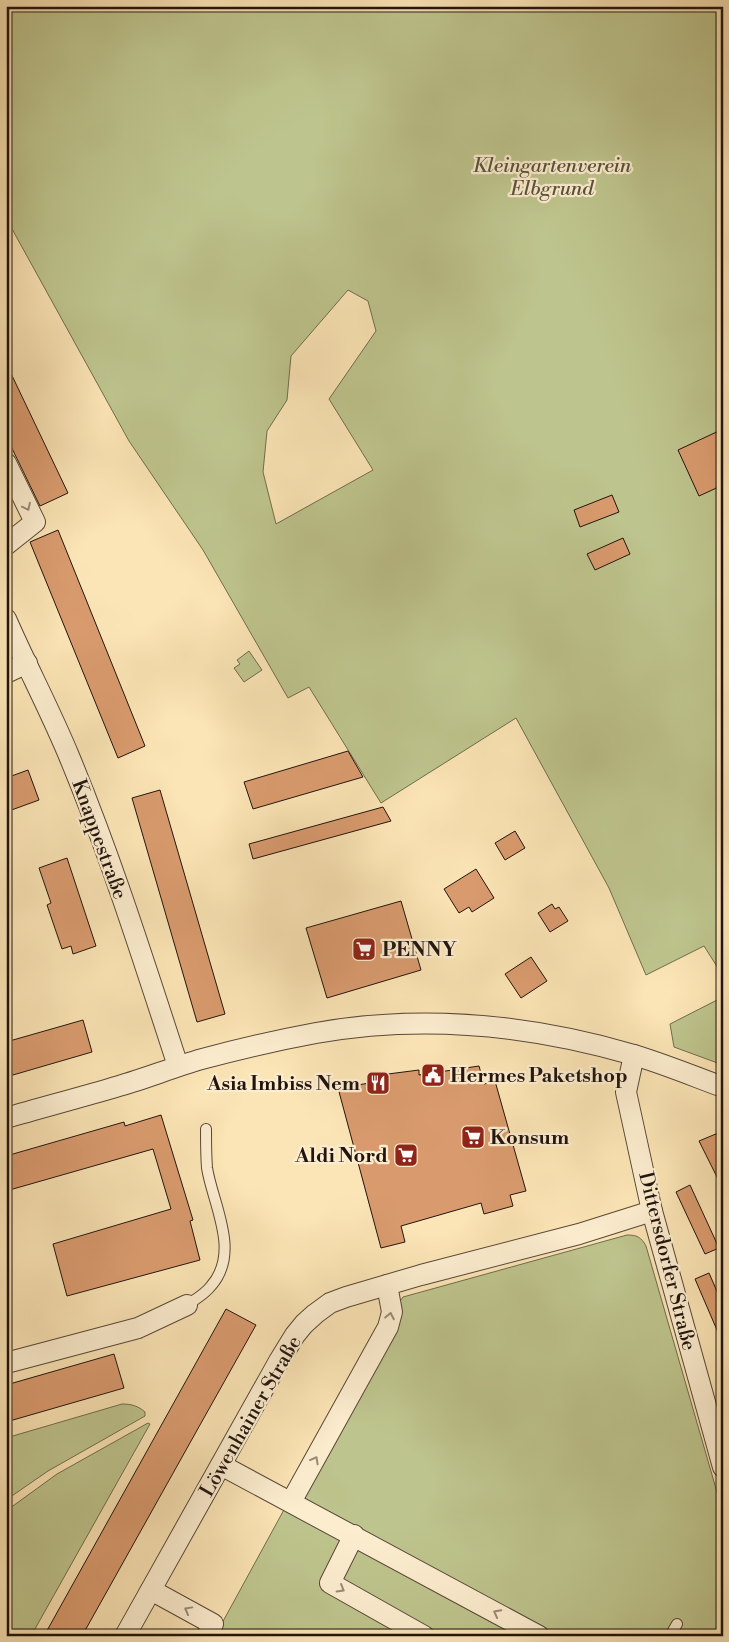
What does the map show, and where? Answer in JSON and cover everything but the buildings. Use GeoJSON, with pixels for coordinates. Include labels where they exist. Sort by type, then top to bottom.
{"type":"FeatureCollection","features":[{"type":"Feature","properties":{"kind":"street"},"geometry":{"type":"LineString","coordinates":[[6,463],[35,522],[6,545]]}},
{"type":"Feature","properties":{"kind":"street","name":"Knappestraße"},"geometry":{"type":"LineString","coordinates":[[6,619],[69,755],[100,834],[178,1066]]}},
{"type":"Feature","properties":{"kind":"street"},"geometry":{"type":"LineString","coordinates":[[6,673],[27,663]]}},
{"type":"Feature","properties":{"kind":"street"},"geometry":{"type":"LineString","coordinates":[[6,1118],[121,1086],[178,1066],[317,1033],[358,1027],[434,1023],[486,1026],[578,1041],[634,1055],[723,1087]]}},
{"type":"Feature","properties":{"kind":"street","name":"Dittersdorfer Straße"},"geometry":{"type":"LineString","coordinates":[[634,1055],[626,1092],[652,1211],[723,1467]]}},
{"type":"Feature","properties":{"kind":"street","name":"Löwenhainer Straße"},"geometry":{"type":"LineString","coordinates":[[125,1636],[279,1361],[295,1335],[315,1314],[330,1304],[346,1297],[421,1275],[579,1234],[652,1211]]}},
{"type":"Feature","properties":{"kind":"street"},"geometry":{"type":"LineString","coordinates":[[291,1502],[388,1327],[392,1312],[387,1286]]}},
{"type":"Feature","properties":{"kind":"street"},"geometry":{"type":"LineString","coordinates":[[6,1363],[144,1330],[187,1305]]}},
{"type":"Feature","properties":{"kind":"street"},"geometry":{"type":"LineString","coordinates":[[221,1465],[540,1636]]}},
{"type":"Feature","properties":{"kind":"street"},"geometry":{"type":"LineString","coordinates":[[354,1535],[330,1583],[424,1636]]}},
{"type":"Feature","properties":{"kind":"street"},"geometry":{"type":"LineString","coordinates":[[151,1590],[213,1624],[207,1636]]}},
{"type":"Feature","properties":{"kind":"lane"},"geometry":{"type":"LineString","coordinates":[[187,1305],[206,1292],[213,1284],[220,1272],[224,1257],[225,1243],[207,1168],[206,1129]]}},
{"type":"Feature","properties":{"kind":"lane"},"geometry":{"type":"LineString","coordinates":[[670,1636],[677,1624]]}},
{"type":"Feature","properties":{"kind":"green space","name":"Kleingartenverein Elbgrund"},"geometry":{"type":"Polygon","coordinates":[[[6,6],[723,6],[723,976],[704,946],[646,975],[609,888],[516,718],[381,803],[309,687],[288,698],[203,550],[129,441],[6,218],[6,6]],[[348,290],[291,356],[287,400],[267,431],[263,472],[276,524],[373,470],[329,399],[376,331],[368,301],[348,290]]]}},
{"type":"Feature","properties":{"kind":"green space"},"geometry":{"type":"Polygon","coordinates":[[[249,651],[262,670],[244,682],[234,668],[240,664],[237,660],[249,651]]]}},
{"type":"Feature","properties":{"kind":"green space"},"geometry":{"type":"Polygon","coordinates":[[[723,997],[723,1065],[674,1047],[670,1024],[723,997]]]}},
{"type":"Feature","properties":{"kind":"green space"},"geometry":{"type":"Polygon","coordinates":[[[627,1235],[638,1237],[646,1246],[723,1513],[723,1636],[215,1636],[392,1312],[403,1297],[627,1235]]]}},
{"type":"Feature","properties":{"kind":"green space"},"geometry":{"type":"Polygon","coordinates":[[[122,1404],[137,1407],[145,1412],[145,1416],[48,1471],[6,1500],[6,1438],[122,1404]]]}},
{"type":"Feature","properties":{"kind":"green space"},"geometry":{"type":"Polygon","coordinates":[[[148,1423],[150,1424],[31,1636],[6,1636],[6,1511],[57,1474],[148,1423]]]}},
{"type":"Feature","properties":{"kind":"place","name":"PENNY"},"geometry":{"type":"Point","coordinates":[364,949]}},
{"type":"Feature","properties":{"kind":"place","name":"Hermes Paketshop"},"geometry":{"type":"Point","coordinates":[433,1075]}},
{"type":"Feature","properties":{"kind":"place","name":"Asia Imbiss Nem"},"geometry":{"type":"Point","coordinates":[378,1083]}},
{"type":"Feature","properties":{"kind":"place","name":"Konsum"},"geometry":{"type":"Point","coordinates":[473,1137]}},
{"type":"Feature","properties":{"kind":"place","name":"Aldi Nord"},"geometry":{"type":"Point","coordinates":[406,1155]}}]}
